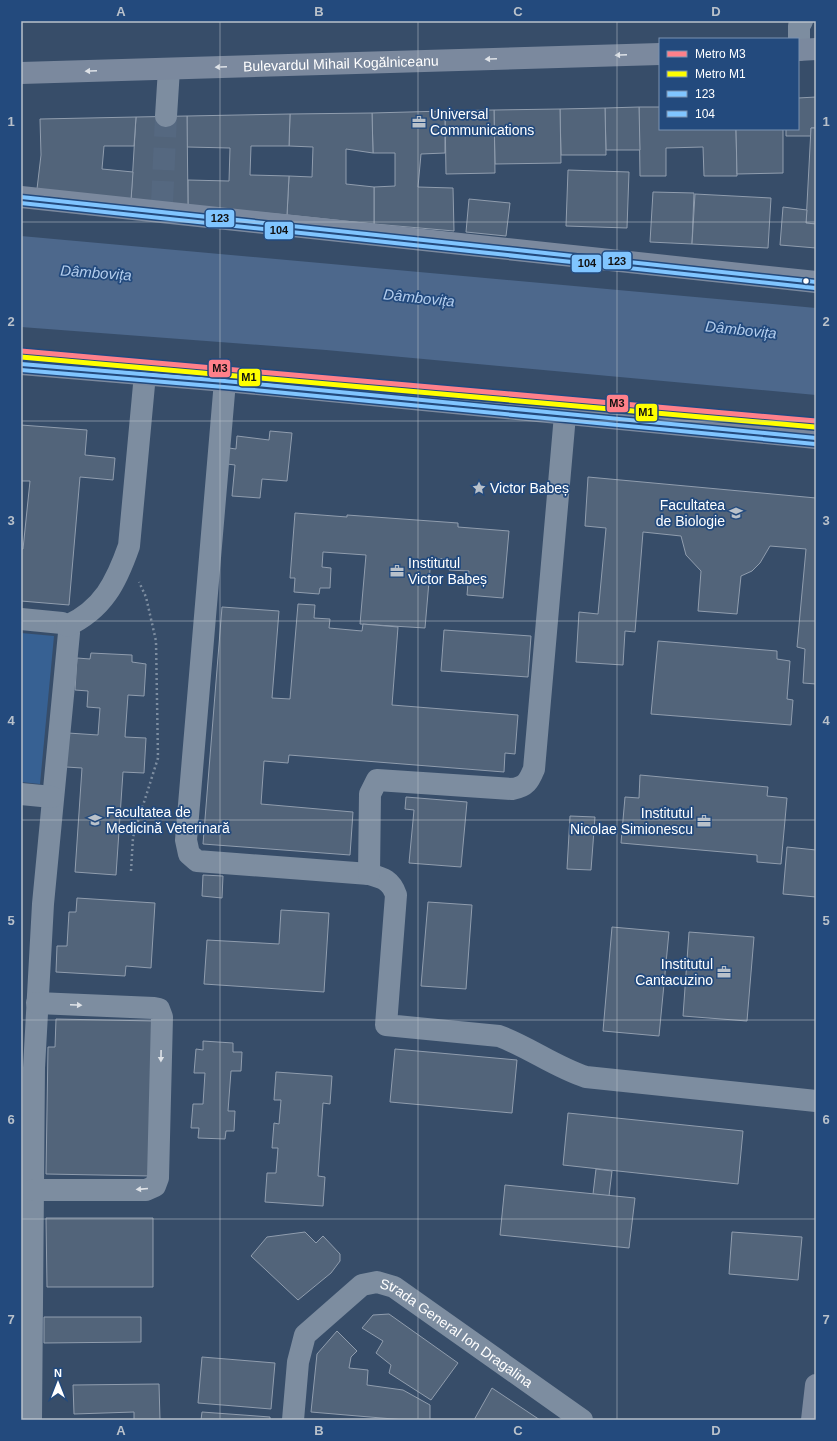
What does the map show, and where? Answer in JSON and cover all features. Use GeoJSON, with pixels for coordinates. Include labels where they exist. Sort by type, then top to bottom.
{"type":"FeatureCollection","features":[{"type":"Feature","properties":{"kind":"main road","name":"Bulevardul Mihail Kogălniceanu"},"geometry":{"type":"LineString","coordinates":[[21,73],[659,54]]}},
{"type":"Feature","properties":{"kind":"main road"},"geometry":{"type":"LineString","coordinates":[[21,197],[161,207],[816,282]]}},
{"type":"Feature","properties":{"kind":"main road"},"geometry":{"type":"LineString","coordinates":[[21,364],[225,381],[565,415],[816,438]]}},
{"type":"Feature","properties":{"kind":"main road"},"geometry":{"type":"LineString","coordinates":[[812,1420],[816,1385]]}},
{"type":"Feature","properties":{"kind":"street"},"geometry":{"type":"LineString","coordinates":[[802,21],[799,26],[804,49]]}},
{"type":"Feature","properties":{"kind":"street"},"geometry":{"type":"LineString","coordinates":[[166,116],[169,69]]}},
{"type":"Feature","properties":{"kind":"street"},"geometry":{"type":"LineString","coordinates":[[67,626],[90,613],[109,591],[121,567],[129,546],[146,374]]}},
{"type":"Feature","properties":{"kind":"street"},"geometry":{"type":"LineString","coordinates":[[225,381],[186,840],[189,854],[197,861],[369,874],[380,877],[392,884],[396,895],[386,1025],[499,1036],[512,1041],[567,1071],[586,1077],[816,1101]]}},
{"type":"Feature","properties":{"kind":"street"},"geometry":{"type":"LineString","coordinates":[[369,874],[370,794],[377,780],[512,790],[521,788],[529,781],[535,761],[565,415]]}},
{"type":"Feature","properties":{"kind":"street"},"geometry":{"type":"LineString","coordinates":[[21,619],[62,623],[67,626],[69,633],[52,797],[43,904],[37,1003],[27,1067],[33,1190],[26,1376],[31,1420]]}},
{"type":"Feature","properties":{"kind":"street"},"geometry":{"type":"LineString","coordinates":[[21,794],[52,797]]}},
{"type":"Feature","properties":{"kind":"street"},"geometry":{"type":"LineString","coordinates":[[33,1190],[146,1190],[155,1186],[158,1178],[162,1017],[159,1009],[154,1008],[37,1003]]}},
{"type":"Feature","properties":{"kind":"street","name":"Strada General Ion Dragalina"},"geometry":{"type":"LineString","coordinates":[[293,1420],[298,1362],[305,1335],[362,1285],[377,1282],[394,1287],[582,1420]]}},
{"type":"Feature","properties":{"kind":"path"},"geometry":{"type":"LineString","coordinates":[[129,546],[139,582],[146,598],[156,641],[158,744],[158,758],[133,838],[131,872]]}},
{"type":"Feature","properties":{"kind":"shaded area"},"geometry":{"type":"Polygon","coordinates":[[[21,633],[54,636],[40,784],[21,782],[21,633]]]}},
{"type":"Feature","properties":{"kind":"water","name":"Dâmbovița"},"geometry":{"type":"Polygon","coordinates":[[[21,236],[816,308],[816,395],[326,350],[21,327],[21,236]]]}},
{"type":"Feature","properties":{"kind":"building"},"geometry":{"type":"Polygon","coordinates":[[[816,97],[816,128],[811,128],[811,136],[786,136],[786,130],[799,130],[799,98],[816,97]]]}},
{"type":"Feature","properties":{"kind":"building"},"geometry":{"type":"Polygon","coordinates":[[[639,107],[659,107],[659,130],[736,130],[737,176],[704,176],[703,147],[666,148],[666,176],[640,176],[639,107]]]}},
{"type":"Feature","properties":{"kind":"building"},"geometry":{"type":"Polygon","coordinates":[[[639,107],[640,150],[606,150],[605,108],[639,107]]]}},
{"type":"Feature","properties":{"kind":"building"},"geometry":{"type":"Polygon","coordinates":[[[605,108],[606,155],[561,155],[560,109],[605,108]]]}},
{"type":"Feature","properties":{"kind":"building"},"geometry":{"type":"Polygon","coordinates":[[[560,109],[561,163],[495,164],[494,110],[560,109]]]}},
{"type":"Feature","properties":{"kind":"building"},"geometry":{"type":"Polygon","coordinates":[[[494,110],[495,173],[446,174],[445,111],[494,110]]]}},
{"type":"Feature","properties":{"kind":"building"},"geometry":{"type":"Polygon","coordinates":[[[445,111],[445,153],[421,154],[418,187],[453,188],[454,231],[374,224],[374,187],[395,186],[395,153],[373,153],[372,113],[445,111]]]}},
{"type":"Feature","properties":{"kind":"building"},"geometry":{"type":"Polygon","coordinates":[[[372,113],[373,153],[346,149],[346,184],[374,187],[374,224],[287,215],[289,176],[312,177],[313,147],[289,146],[290,114],[372,113]]]}},
{"type":"Feature","properties":{"kind":"building"},"geometry":{"type":"Polygon","coordinates":[[[290,114],[289,146],[251,146],[250,175],[289,176],[287,215],[188,206],[188,180],[229,181],[230,148],[187,147],[187,116],[290,114]]]}},
{"type":"Feature","properties":{"kind":"building"},"geometry":{"type":"Polygon","coordinates":[[[187,116],[188,206],[131,200],[136,117],[187,116]]]}},
{"type":"Feature","properties":{"kind":"building"},"geometry":{"type":"Polygon","coordinates":[[[136,117],[134,146],[104,146],[102,169],[133,172],[131,200],[37,189],[41,155],[40,119],[136,117]]]}},
{"type":"Feature","properties":{"kind":"building"},"geometry":{"type":"Polygon","coordinates":[[[811,128],[816,128],[816,224],[806,223],[811,128]]]}},
{"type":"Feature","properties":{"kind":"building"},"geometry":{"type":"Polygon","coordinates":[[[736,130],[783,130],[783,173],[737,174],[736,130]]]}},
{"type":"Feature","properties":{"kind":"building"},"geometry":{"type":"Polygon","coordinates":[[[568,170],[629,172],[627,228],[566,226],[568,170]]]}},
{"type":"Feature","properties":{"kind":"building"},"geometry":{"type":"Polygon","coordinates":[[[653,192],[694,193],[692,244],[650,242],[653,192]]]}},
{"type":"Feature","properties":{"kind":"building"},"geometry":{"type":"Polygon","coordinates":[[[695,194],[771,198],[768,248],[692,244],[695,194]]]}},
{"type":"Feature","properties":{"kind":"building"},"geometry":{"type":"Polygon","coordinates":[[[469,199],[510,203],[506,236],[466,232],[469,199]]]}},
{"type":"Feature","properties":{"kind":"building"},"geometry":{"type":"Polygon","coordinates":[[[783,207],[807,210],[806,223],[816,224],[816,248],[780,245],[783,207]]]}},
{"type":"Feature","properties":{"kind":"building"},"geometry":{"type":"Polygon","coordinates":[[[21,425],[87,430],[85,455],[115,458],[113,480],[80,477],[69,605],[21,601],[21,549],[23,549],[30,481],[21,481],[21,425]]]}},
{"type":"Feature","properties":{"kind":"building"},"geometry":{"type":"Polygon","coordinates":[[[270,431],[292,433],[287,481],[262,479],[260,498],[232,496],[235,465],[227,464],[229,448],[236,449],[237,436],[269,440],[270,431]]]}},
{"type":"Feature","properties":{"kind":"building","name":"Facultatea de Biologie"},"geometry":{"type":"Polygon","coordinates":[[[588,477],[816,498],[816,684],[803,683],[805,649],[797,647],[806,549],[770,546],[760,563],[752,571],[741,576],[737,614],[698,611],[701,571],[686,555],[681,536],[643,532],[635,632],[625,631],[623,665],[576,662],[579,612],[598,614],[606,528],[585,526],[588,477]]]}},
{"type":"Feature","properties":{"kind":"building","name":"Institutul Victor Babeș"},"geometry":{"type":"Polygon","coordinates":[[[295,513],[458,523],[458,527],[509,531],[503,598],[467,595],[469,571],[449,570],[450,559],[431,558],[425,628],[360,624],[366,555],[323,552],[322,567],[331,568],[330,588],[320,588],[319,594],[294,592],[295,578],[290,578],[295,513]]]}},
{"type":"Feature","properties":{"kind":"building"},"geometry":{"type":"Polygon","coordinates":[[[298,604],[315,605],[314,618],[330,619],[329,628],[362,631],[363,624],[398,627],[392,705],[518,715],[515,754],[505,753],[504,772],[289,755],[288,763],[264,761],[261,804],[353,812],[350,855],[203,844],[222,607],[279,611],[272,698],[290,699],[298,604]]]}},
{"type":"Feature","properties":{"kind":"building"},"geometry":{"type":"Polygon","coordinates":[[[444,630],[531,636],[528,677],[441,671],[444,630]]]}},
{"type":"Feature","properties":{"kind":"building"},"geometry":{"type":"Polygon","coordinates":[[[658,641],[777,651],[777,659],[790,661],[787,699],[793,700],[791,725],[651,714],[658,641]]]}},
{"type":"Feature","properties":{"kind":"building"},"geometry":{"type":"Polygon","coordinates":[[[91,653],[132,655],[132,662],[146,664],[144,696],[128,695],[125,737],[146,738],[144,773],[123,772],[116,875],[75,872],[82,768],[66,767],[68,733],[98,735],[100,708],[87,707],[88,691],[75,690],[77,658],[90,659],[91,653]]]}},
{"type":"Feature","properties":{"kind":"building","name":"Institutul Nicolae Simionescu"},"geometry":{"type":"Polygon","coordinates":[[[640,775],[768,787],[767,796],[787,798],[781,864],[757,862],[757,855],[621,843],[625,797],[639,798],[640,775]]]}},
{"type":"Feature","properties":{"kind":"building"},"geometry":{"type":"Polygon","coordinates":[[[406,797],[467,802],[461,867],[409,863],[414,810],[405,809],[406,797]]]}},
{"type":"Feature","properties":{"kind":"building"},"geometry":{"type":"Polygon","coordinates":[[[570,816],[595,817],[591,870],[567,869],[570,816]]]}},
{"type":"Feature","properties":{"kind":"building"},"geometry":{"type":"Polygon","coordinates":[[[787,847],[816,850],[816,897],[783,894],[787,847]]]}},
{"type":"Feature","properties":{"kind":"building"},"geometry":{"type":"Polygon","coordinates":[[[203,875],[223,876],[222,898],[202,896],[203,875]]]}},
{"type":"Feature","properties":{"kind":"building"},"geometry":{"type":"Polygon","coordinates":[[[77,898],[155,903],[151,968],[126,966],[125,976],[56,972],[57,946],[67,946],[69,912],[76,912],[77,898]]]}},
{"type":"Feature","properties":{"kind":"building"},"geometry":{"type":"Polygon","coordinates":[[[428,902],[472,905],[466,989],[421,986],[428,902]]]}},
{"type":"Feature","properties":{"kind":"building"},"geometry":{"type":"Polygon","coordinates":[[[281,910],[329,913],[324,992],[204,984],[207,940],[279,944],[281,910]]]}},
{"type":"Feature","properties":{"kind":"building"},"geometry":{"type":"Polygon","coordinates":[[[612,927],[669,932],[659,1036],[603,1031],[612,927]]]}},
{"type":"Feature","properties":{"kind":"building"},"geometry":{"type":"Polygon","coordinates":[[[689,932],[754,937],[747,1021],[683,1016],[689,932]]]}},
{"type":"Feature","properties":{"kind":"building"},"geometry":{"type":"Polygon","coordinates":[[[56,1019],[154,1021],[152,1176],[46,1174],[48,1047],[55,1047],[56,1019]]]}},
{"type":"Feature","properties":{"kind":"building"},"geometry":{"type":"Polygon","coordinates":[[[203,1041],[233,1043],[233,1052],[242,1052],[241,1071],[231,1071],[228,1111],[235,1111],[234,1131],[226,1131],[225,1139],[198,1138],[199,1128],[191,1128],[193,1104],[203,1104],[205,1073],[194,1073],[196,1049],[203,1050],[203,1041]]]}},
{"type":"Feature","properties":{"kind":"building"},"geometry":{"type":"Polygon","coordinates":[[[395,1049],[517,1060],[512,1113],[390,1102],[395,1049]]]}},
{"type":"Feature","properties":{"kind":"building"},"geometry":{"type":"Polygon","coordinates":[[[276,1072],[332,1076],[330,1104],[323,1103],[318,1176],[325,1177],[323,1206],[265,1202],[267,1173],[276,1173],[278,1148],[272,1148],[274,1123],[279,1124],[281,1100],[274,1100],[276,1072]]]}},
{"type":"Feature","properties":{"kind":"building"},"geometry":{"type":"Polygon","coordinates":[[[568,1113],[743,1131],[738,1184],[563,1165],[568,1113]]]}},
{"type":"Feature","properties":{"kind":"building"},"geometry":{"type":"Polygon","coordinates":[[[596,1169],[612,1171],[609,1196],[593,1194],[596,1169]]]}},
{"type":"Feature","properties":{"kind":"building"},"geometry":{"type":"Polygon","coordinates":[[[505,1185],[635,1198],[629,1248],[500,1235],[505,1185]]]}},
{"type":"Feature","properties":{"kind":"building"},"geometry":{"type":"Polygon","coordinates":[[[46,1218],[153,1218],[153,1287],[47,1287],[46,1218]]]}},
{"type":"Feature","properties":{"kind":"building"},"geometry":{"type":"Polygon","coordinates":[[[305,1232],[316,1243],[323,1236],[340,1254],[340,1261],[331,1273],[298,1300],[251,1256],[267,1237],[305,1232]]]}},
{"type":"Feature","properties":{"kind":"building"},"geometry":{"type":"Polygon","coordinates":[[[732,1232],[802,1237],[798,1280],[729,1274],[732,1232]]]}},
{"type":"Feature","properties":{"kind":"building"},"geometry":{"type":"Polygon","coordinates":[[[389,1314],[458,1363],[431,1400],[389,1373],[391,1365],[376,1353],[383,1341],[362,1328],[373,1315],[389,1314]]]}},
{"type":"Feature","properties":{"kind":"building"},"geometry":{"type":"Polygon","coordinates":[[[44,1317],[141,1317],[141,1342],[44,1343],[44,1317]]]}},
{"type":"Feature","properties":{"kind":"building"},"geometry":{"type":"Polygon","coordinates":[[[337,1331],[357,1351],[351,1357],[349,1368],[368,1370],[367,1385],[403,1390],[430,1405],[430,1420],[405,1420],[311,1412],[317,1354],[337,1331]]]}},
{"type":"Feature","properties":{"kind":"building"},"geometry":{"type":"Polygon","coordinates":[[[202,1357],[275,1363],[271,1409],[198,1403],[202,1357]]]}},
{"type":"Feature","properties":{"kind":"building"},"geometry":{"type":"Polygon","coordinates":[[[159,1384],[160,1420],[134,1420],[134,1412],[74,1414],[73,1385],[159,1384]]]}},
{"type":"Feature","properties":{"kind":"building"},"geometry":{"type":"Polygon","coordinates":[[[492,1388],[540,1420],[474,1420],[492,1388]]]}},
{"type":"Feature","properties":{"kind":"building"},"geometry":{"type":"Polygon","coordinates":[[[202,1412],[270,1417],[270,1420],[201,1420],[202,1412]]]}},
{"type":"Feature","properties":{"kind":"tunnel"},"geometry":{"type":"LineString","coordinates":[[162,203],[166,116]]}},
{"type":"Feature","properties":{"kind":"metro line","name":"M3"},"geometry":{"type":"LineString","coordinates":[[21,351],[816,421]]}},
{"type":"Feature","properties":{"kind":"metro line","name":"M1"},"geometry":{"type":"LineString","coordinates":[[21,357],[815,427]]}},
{"type":"Feature","properties":{"kind":"transit line","name":"123"},"geometry":{"type":"LineString","coordinates":[[21,197],[816,282]]}},
{"type":"Feature","properties":{"kind":"transit line","name":"104"},"geometry":{"type":"LineString","coordinates":[[21,203],[815,288]]}},
{"type":"Feature","properties":{"kind":"transit line","name":"123"},"geometry":{"type":"LineString","coordinates":[[21,364],[225,381],[816,438]]}},
{"type":"Feature","properties":{"kind":"transit line","name":"104"},"geometry":{"type":"LineString","coordinates":[[21,370],[224,387],[815,444]]}},
{"type":"Feature","properties":{"kind":"place","name":"Universal Communications"},"geometry":{"type":"Point","coordinates":[419,122]}},
{"type":"Feature","properties":{"kind":"place","name":"Victor Babeș"},"geometry":{"type":"Point","coordinates":[479,488]}},
{"type":"Feature","properties":{"kind":"place","name":"Facultatea de Biologie"},"geometry":{"type":"Point","coordinates":[736,513]}},
{"type":"Feature","properties":{"kind":"place","name":"Institutul Victor Babeș"},"geometry":{"type":"Point","coordinates":[397,571]}},
{"type":"Feature","properties":{"kind":"place","name":"Facultatea de Medicină Veterinară"},"geometry":{"type":"Point","coordinates":[95,820]}},
{"type":"Feature","properties":{"kind":"place","name":"Institutul Nicolae Simionescu"},"geometry":{"type":"Point","coordinates":[704,821]}},
{"type":"Feature","properties":{"kind":"place","name":"Institutul Cantacuzino"},"geometry":{"type":"Point","coordinates":[724,972]}}]}
